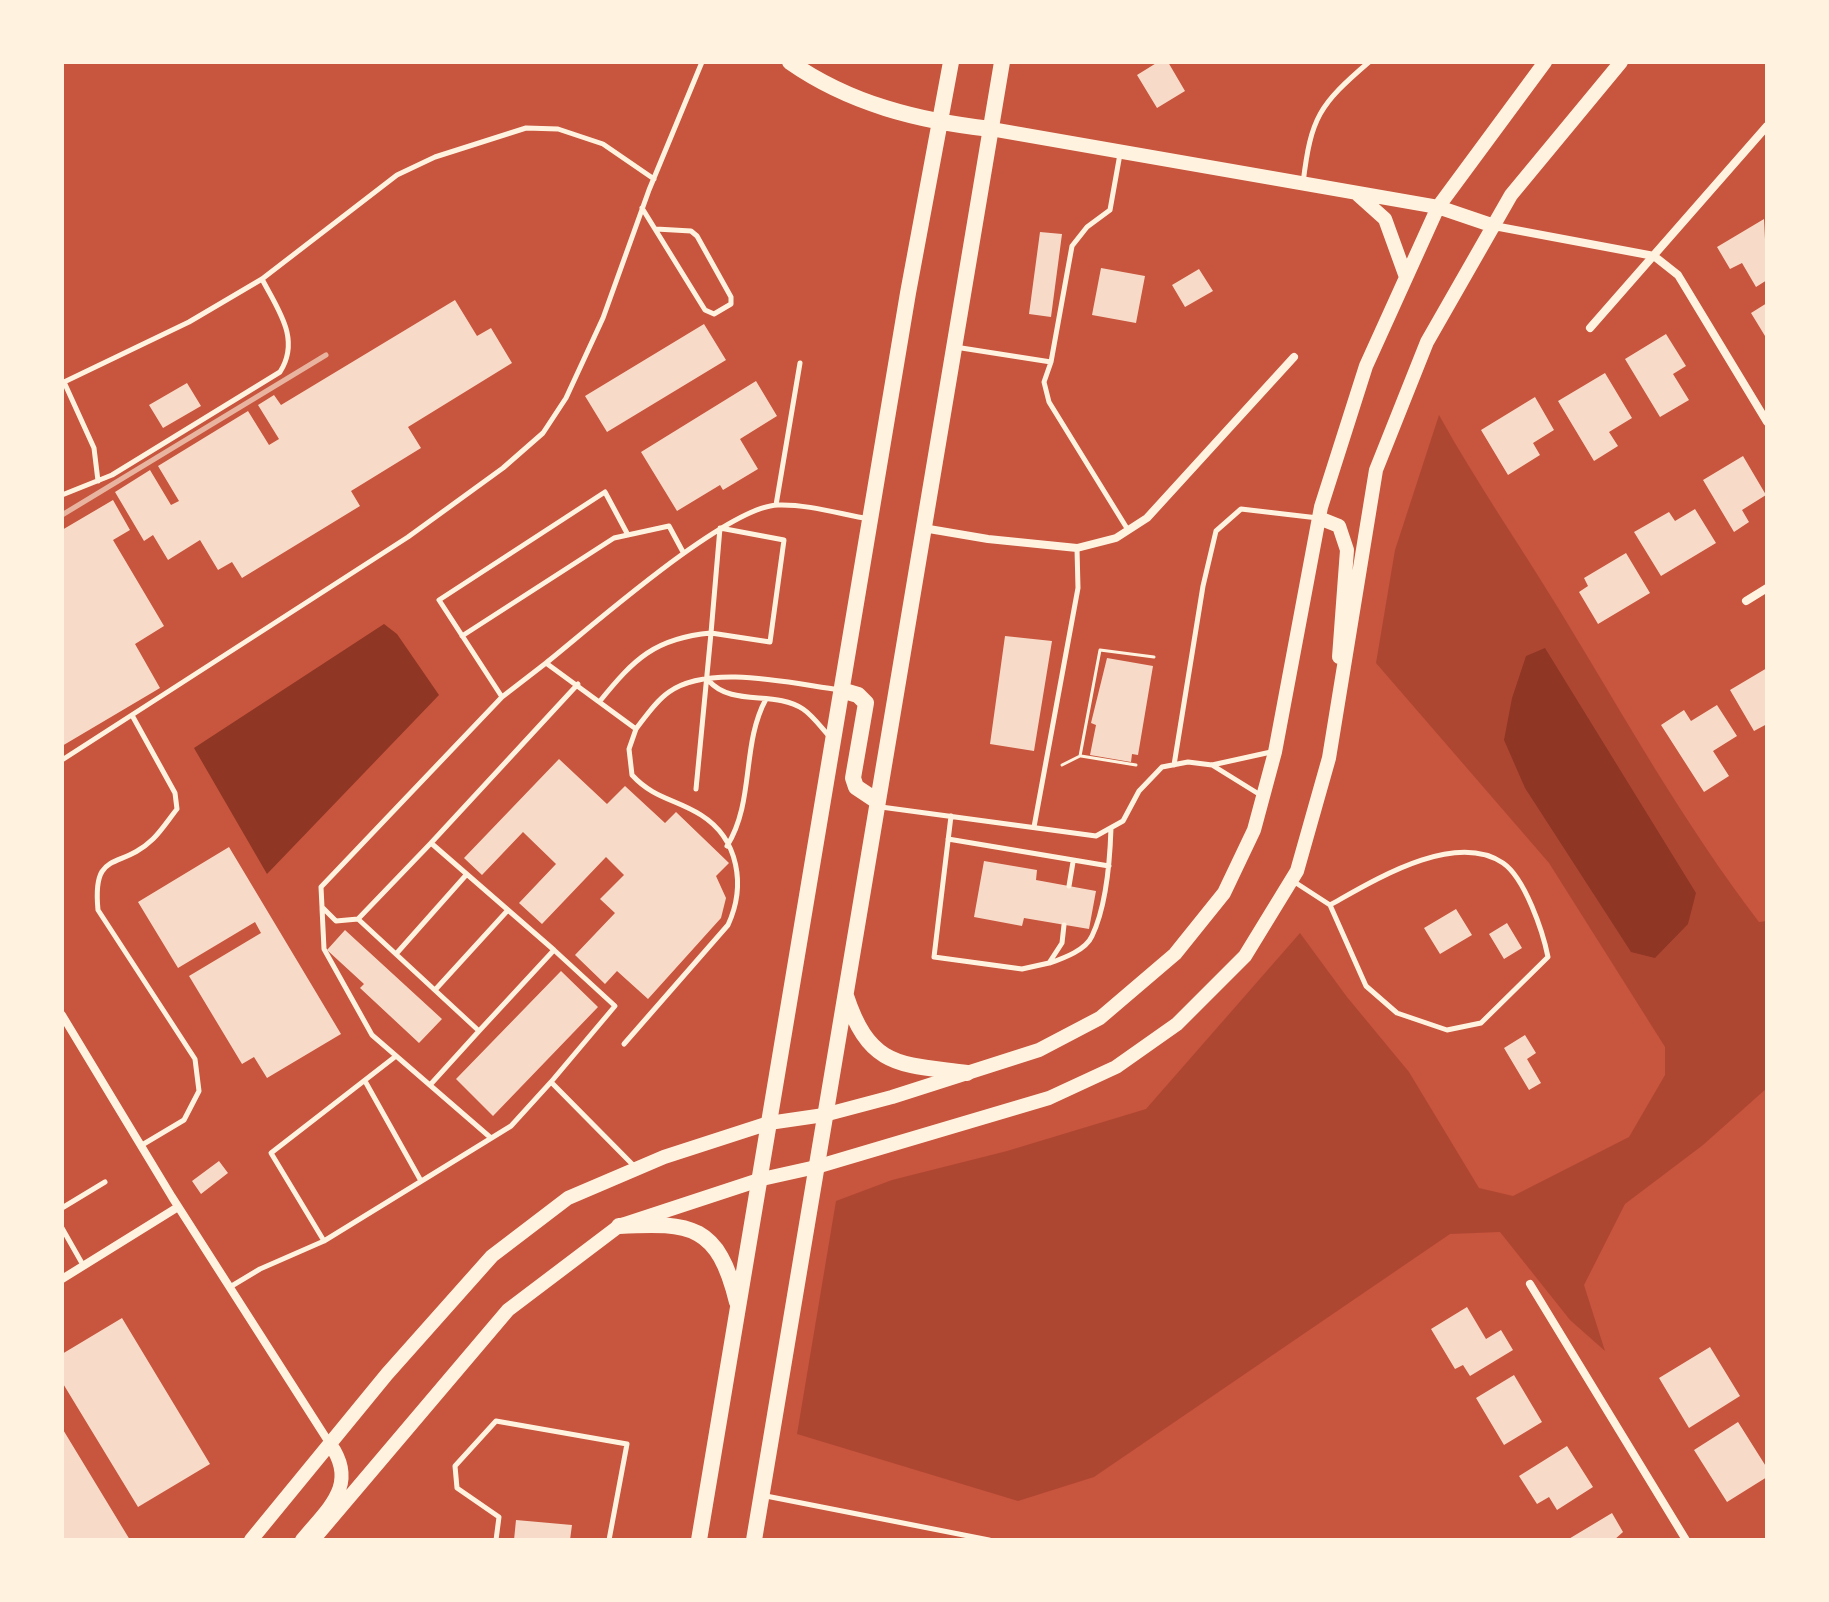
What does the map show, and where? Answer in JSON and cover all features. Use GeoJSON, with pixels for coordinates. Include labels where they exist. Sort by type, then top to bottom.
{"type":"FeatureCollection","features":[{"type":"Feature","properties":{"kind":"main road"},"geometry":{"type":"LineString","coordinates":[[790,62],[823,85],[871,104],[941,124],[991,129],[1438,207],[1494,226]]}},
{"type":"Feature","properties":{"kind":"main road"},"geometry":{"type":"LineString","coordinates":[[699,1540],[762,1179],[870,519],[951,62]]}},
{"type":"Feature","properties":{"kind":"main road"},"geometry":{"type":"LineString","coordinates":[[754,1540],[1002,62]]}},
{"type":"Feature","properties":{"kind":"main road"},"geometry":{"type":"LineString","coordinates":[[251,1540],[492,1256],[568,1198],[637,1168],[769,1123],[824,1115],[1039,1050],[1100,1018],[1175,954],[1224,893],[1254,830],[1275,752],[1319,518],[1366,366],[1438,207],[1545,62]]}},
{"type":"Feature","properties":{"kind":"main road"},"geometry":{"type":"LineString","coordinates":[[313,1540],[508,1310],[619,1226],[762,1179],[816,1167],[1049,1098],[1116,1067],[1177,1024],[1245,956],[1292,880],[1329,758],[1376,470],[1427,342],[1528,171],[1621,62]]}},
{"type":"Feature","properties":{"kind":"main road"},"geometry":{"type":"LineString","coordinates":[[1355,193],[1385,219],[1406,277]]}},
{"type":"Feature","properties":{"kind":"main road"},"geometry":{"type":"LineString","coordinates":[[1319,518],[1339,526],[1347,550],[1338,638],[1341,682]]}},
{"type":"Feature","properties":{"kind":"main road"},"geometry":{"type":"LineString","coordinates":[[841,690],[858,695],[866,703],[853,778],[856,787],[876,804]]}},
{"type":"Feature","properties":{"kind":"main road"},"geometry":{"type":"LineString","coordinates":[[845,992],[864,1036],[894,1063],[967,1073]]}},
{"type":"Feature","properties":{"kind":"main road"},"geometry":{"type":"LineString","coordinates":[[619,1226],[668,1224],[707,1236],[731,1280],[738,1308]]}},
{"type":"Feature","properties":{"kind":"main road"},"geometry":{"type":"LineString","coordinates":[[302,1540],[341,1490],[344,1472],[330,1444]]}},
{"type":"Feature","properties":{"kind":"street"},"geometry":{"type":"LineString","coordinates":[[1590,328],[1767,126]]}},
{"type":"Feature","properties":{"kind":"street"},"geometry":{"type":"LineString","coordinates":[[1494,226],[1654,256],[1678,275],[1767,422]]}},
{"type":"Feature","properties":{"kind":"street"},"geometry":{"type":"LineString","coordinates":[[923,528],[988,539],[1077,548],[1116,538],[1147,518],[1294,357]]}},
{"type":"Feature","properties":{"kind":"street"},"geometry":{"type":"LineString","coordinates":[[1746,601],[1767,588]]}},
{"type":"Feature","properties":{"kind":"street"},"geometry":{"type":"LineString","coordinates":[[62,1015],[178,1207],[330,1444]]}},
{"type":"Feature","properties":{"kind":"street"},"geometry":{"type":"LineString","coordinates":[[62,1279],[178,1207]]}},
{"type":"Feature","properties":{"kind":"street"},"geometry":{"type":"LineString","coordinates":[[1530,1284],[1686,1540]]}},
{"type":"Feature","properties":{"kind":"lane"},"geometry":{"type":"LineString","coordinates":[[62,760],[408,537],[503,468],[543,433],[566,398],[603,318],[642,208],[702,62]]}},
{"type":"Feature","properties":{"kind":"lane"},"geometry":{"type":"LineString","coordinates":[[1303,184],[1307,145],[1315,118],[1337,90],[1369,62]]}},
{"type":"Feature","properties":{"kind":"lane"},"geometry":{"type":"LineString","coordinates":[[98,481],[94,448],[63,383],[189,322],[262,279],[397,175],[435,157],[526,128],[558,129],[603,144],[654,179]]}},
{"type":"Feature","properties":{"kind":"lane"},"geometry":{"type":"LineString","coordinates":[[1120,153],[1110,210],[1087,227],[1072,246],[1051,362],[1044,382],[1049,402],[1128,530]]}},
{"type":"Feature","properties":{"kind":"lane"},"geometry":{"type":"LineString","coordinates":[[642,208],[705,310],[714,314],[731,304],[731,297],[697,236],[691,231],[656,229]]}},
{"type":"Feature","properties":{"kind":"lane"},"geometry":{"type":"LineString","coordinates":[[62,495],[98,481],[280,372],[289,358],[291,344],[284,322],[262,279]]}},
{"type":"Feature","properties":{"kind":"lane"},"geometry":{"type":"LineString","coordinates":[[954,346],[1051,362]]}},
{"type":"Feature","properties":{"kind":"lane"},"geometry":{"type":"LineString","coordinates":[[776,505],[800,363]]}},
{"type":"Feature","properties":{"kind":"lane"},"geometry":{"type":"LineString","coordinates":[[502,697],[439,600],[605,492],[628,535]]}},
{"type":"Feature","properties":{"kind":"lane"},"geometry":{"type":"LineString","coordinates":[[491,1138],[372,1035],[324,949],[321,887],[502,697],[684,552],[720,528],[776,505],[870,519]]}},
{"type":"Feature","properties":{"kind":"lane"},"geometry":{"type":"LineString","coordinates":[[1174,765],[1203,586],[1216,531],[1241,509],[1319,518]]}},
{"type":"Feature","properties":{"kind":"lane"},"geometry":{"type":"LineString","coordinates":[[462,636],[614,538],[669,526],[684,552]]}},
{"type":"Feature","properties":{"kind":"lane"},"geometry":{"type":"LineString","coordinates":[[600,701],[633,662],[657,645],[681,635],[711,633],[770,642],[784,540],[720,528]]}},
{"type":"Feature","properties":{"kind":"lane"},"geometry":{"type":"LineString","coordinates":[[696,789],[720,528]]}},
{"type":"Feature","properties":{"kind":"lane"},"geometry":{"type":"LineString","coordinates":[[1034,827],[1078,588],[1077,548]]}},
{"type":"Feature","properties":{"kind":"lane"},"geometry":{"type":"LineString","coordinates":[[546,663],[636,729]]}},
{"type":"Feature","properties":{"kind":"lane"},"geometry":{"type":"LineString","coordinates":[[624,1044],[728,925],[738,902],[740,885],[727,846],[700,814],[663,800],[632,775],[629,749],[636,729],[669,692],[687,683],[731,677],[841,690]]}},
{"type":"Feature","properties":{"kind":"lane"},"geometry":{"type":"LineString","coordinates":[[708,680],[725,693],[803,709],[833,740]]}},
{"type":"Feature","properties":{"kind":"lane"},"geometry":{"type":"LineString","coordinates":[[322,907],[336,921],[358,919],[578,684]]}},
{"type":"Feature","properties":{"kind":"lane"},"geometry":{"type":"LineString","coordinates":[[727,846],[740,826],[754,721],[766,699]]}},
{"type":"Feature","properties":{"kind":"lane"},"geometry":{"type":"LineString","coordinates":[[133,717],[175,793],[177,809],[152,841],[104,867],[96,882],[98,910],[195,1059],[199,1091],[184,1120],[141,1146]]}},
{"type":"Feature","properties":{"kind":"lane"},"geometry":{"type":"LineString","coordinates":[[876,804],[1096,836],[1123,821],[1139,791],[1162,767],[1188,762],[1212,765],[1275,752]]}},
{"type":"Feature","properties":{"kind":"lane"},"geometry":{"type":"LineString","coordinates":[[1212,765],[1264,797]]}},
{"type":"Feature","properties":{"kind":"lane"},"geometry":{"type":"LineString","coordinates":[[951,816],[934,957],[1022,969],[1068,957],[1092,938],[1109,866],[1111,828]]}},
{"type":"Feature","properties":{"kind":"lane"},"geometry":{"type":"LineString","coordinates":[[948,839],[1109,866]]}},
{"type":"Feature","properties":{"kind":"lane"},"geometry":{"type":"LineString","coordinates":[[230,1287],[260,1269],[324,1241],[511,1126],[615,1006],[431,843]]}},
{"type":"Feature","properties":{"kind":"lane"},"geometry":{"type":"LineString","coordinates":[[1292,880],[1330,905],[1366,986],[1397,1013],[1447,1030],[1481,1023],[1548,957],[1543,934],[1526,895],[1504,863],[1472,853],[1442,853],[1390,872],[1330,905]]}},
{"type":"Feature","properties":{"kind":"lane"},"geometry":{"type":"LineString","coordinates":[[1069,886],[1073,862]]}},
{"type":"Feature","properties":{"kind":"lane"},"geometry":{"type":"LineString","coordinates":[[395,954],[467,874]]}},
{"type":"Feature","properties":{"kind":"lane"},"geometry":{"type":"LineString","coordinates":[[435,990],[508,910]]}},
{"type":"Feature","properties":{"kind":"lane"},"geometry":{"type":"LineString","coordinates":[[358,919],[479,1031]]}},
{"type":"Feature","properties":{"kind":"lane"},"geometry":{"type":"LineString","coordinates":[[1049,963],[1062,943],[1064,925]]}},
{"type":"Feature","properties":{"kind":"lane"},"geometry":{"type":"LineString","coordinates":[[430,1085],[554,950]]}},
{"type":"Feature","properties":{"kind":"lane"},"geometry":{"type":"LineString","coordinates":[[324,1241],[271,1153],[396,1056]]}},
{"type":"Feature","properties":{"kind":"lane"},"geometry":{"type":"LineString","coordinates":[[365,1081],[421,1181]]}},
{"type":"Feature","properties":{"kind":"lane"},"geometry":{"type":"LineString","coordinates":[[551,1082],[637,1168]]}},
{"type":"Feature","properties":{"kind":"lane"},"geometry":{"type":"LineString","coordinates":[[62,1208],[105,1182]]}},
{"type":"Feature","properties":{"kind":"lane"},"geometry":{"type":"LineString","coordinates":[[62,1228],[84,1266]]}},
{"type":"Feature","properties":{"kind":"lane"},"geometry":{"type":"LineString","coordinates":[[496,1540],[499,1517],[457,1488],[455,1466],[496,1421],[627,1444],[609,1540]]}},
{"type":"Feature","properties":{"kind":"lane"},"geometry":{"type":"LineString","coordinates":[[761,1495],[989,1540]]}},
{"type":"Feature","properties":{"kind":"path"},"geometry":{"type":"LineString","coordinates":[[1080,756],[1100,650],[1154,657]]}},
{"type":"Feature","properties":{"kind":"path"},"geometry":{"type":"LineString","coordinates":[[1062,765],[1080,756],[1136,765]]}},
{"type":"Feature","properties":{"kind":"shaded area"},"geometry":{"type":"Polygon","coordinates":[[[1439,415],[1680,808],[1759,922],[1767,921],[1767,1088],[1703,1145],[1625,1204],[1584,1285],[1605,1351],[1570,1320],[1500,1232],[1450,1234],[1094,1477],[1018,1501],[797,1434],[836,1201],[892,1180],[1007,1151],[1146,1109],[1300,933],[1347,997],[1409,1072],[1479,1188],[1513,1196],[1629,1137],[1665,1075],[1665,1047],[1549,863],[1376,663],[1395,550],[1439,415]]]}},
{"type":"Feature","properties":{"kind":"shaded area"},"geometry":{"type":"Polygon","coordinates":[[[384,624],[397,634],[439,695],[267,874],[194,748],[384,624]]]}},
{"type":"Feature","properties":{"kind":"shaded area"},"geometry":{"type":"Polygon","coordinates":[[[1545,648],[1696,893],[1688,924],[1655,958],[1631,952],[1525,788],[1504,740],[1512,698],[1526,656],[1545,648]]]}},
{"type":"Feature","properties":{"kind":"building"},"geometry":{"type":"Polygon","coordinates":[[[1158,62],[1168,62],[1185,91],[1157,108],[1137,75],[1158,62]]]}},
{"type":"Feature","properties":{"kind":"building"},"geometry":{"type":"Polygon","coordinates":[[[1764,219],[1767,280],[1756,287],[1742,263],[1730,269],[1717,247],[1764,219]]]}},
{"type":"Feature","properties":{"kind":"building"},"geometry":{"type":"Polygon","coordinates":[[[1040,232],[1062,234],[1051,317],[1029,314],[1040,232]]]}},
{"type":"Feature","properties":{"kind":"building"},"geometry":{"type":"Polygon","coordinates":[[[1101,268],[1145,276],[1136,323],[1092,315],[1101,268]]]}},
{"type":"Feature","properties":{"kind":"building"},"geometry":{"type":"Polygon","coordinates":[[[1199,269],[1213,291],[1185,307],[1172,285],[1199,269]]]}},
{"type":"Feature","properties":{"kind":"building"},"geometry":{"type":"Polygon","coordinates":[[[455,300],[477,336],[491,328],[512,363],[408,427],[421,448],[351,491],[360,506],[242,578],[232,562],[218,570],[200,540],[168,560],[153,535],[144,541],[115,492],[150,470],[171,505],[179,501],[158,466],[248,411],[269,445],[279,439],[258,405],[274,395],[281,405],[455,300]]]}},
{"type":"Feature","properties":{"kind":"building"},"geometry":{"type":"Polygon","coordinates":[[[1767,303],[1767,334],[1765,336],[1751,313],[1767,303]]]}},
{"type":"Feature","properties":{"kind":"building"},"geometry":{"type":"Polygon","coordinates":[[[704,324],[726,360],[607,432],[585,396],[704,324]]]}},
{"type":"Feature","properties":{"kind":"building"},"geometry":{"type":"Polygon","coordinates":[[[1666,334],[1686,366],[1673,374],[1689,400],[1660,417],[1625,359],[1666,334]]]}},
{"type":"Feature","properties":{"kind":"building"},"geometry":{"type":"Polygon","coordinates":[[[1605,373],[1632,418],[1609,432],[1618,446],[1594,461],[1558,401],[1605,373]]]}},
{"type":"Feature","properties":{"kind":"building"},"geometry":{"type":"Polygon","coordinates":[[[756,381],[777,416],[740,439],[758,469],[723,490],[720,485],[677,511],[641,452],[756,381]]]}},
{"type":"Feature","properties":{"kind":"building"},"geometry":{"type":"Polygon","coordinates":[[[187,383],[201,406],[163,428],[149,405],[187,383]]]}},
{"type":"Feature","properties":{"kind":"building"},"geometry":{"type":"Polygon","coordinates":[[[1535,397],[1554,430],[1533,443],[1540,455],[1508,475],[1481,430],[1535,397]]]}},
{"type":"Feature","properties":{"kind":"building"},"geometry":{"type":"Polygon","coordinates":[[[1743,456],[1766,495],[1742,510],[1749,522],[1734,532],[1703,480],[1743,456]]]}},
{"type":"Feature","properties":{"kind":"building"},"geometry":{"type":"Polygon","coordinates":[[[113,500],[130,530],[113,540],[164,626],[135,644],[160,688],[62,746],[62,530],[113,500]]]}},
{"type":"Feature","properties":{"kind":"building"},"geometry":{"type":"Polygon","coordinates":[[[1695,509],[1716,543],[1661,576],[1634,532],[1669,512],[1675,521],[1695,509]]]}},
{"type":"Feature","properties":{"kind":"building"},"geometry":{"type":"Polygon","coordinates":[[[1626,553],[1650,593],[1598,624],[1579,592],[1588,586],[1584,578],[1626,553]]]}},
{"type":"Feature","properties":{"kind":"building"},"geometry":{"type":"Polygon","coordinates":[[[1005,636],[1052,641],[1034,751],[990,744],[1005,636]]]}},
{"type":"Feature","properties":{"kind":"building"},"geometry":{"type":"Polygon","coordinates":[[[1107,658],[1153,666],[1138,755],[1132,754],[1131,762],[1090,755],[1096,725],[1091,723],[1107,658]]]}},
{"type":"Feature","properties":{"kind":"building"},"geometry":{"type":"Polygon","coordinates":[[[1767,668],[1767,724],[1754,731],[1730,690],[1767,668]]]}},
{"type":"Feature","properties":{"kind":"building"},"geometry":{"type":"Polygon","coordinates":[[[1717,705],[1737,736],[1713,751],[1729,776],[1704,792],[1661,725],[1684,710],[1691,721],[1717,705]]]}},
{"type":"Feature","properties":{"kind":"building"},"geometry":{"type":"Polygon","coordinates":[[[559,759],[607,804],[625,786],[665,823],[676,812],[729,863],[716,876],[726,898],[721,918],[648,999],[617,971],[605,984],[575,955],[615,913],[600,899],[624,875],[606,857],[542,924],[519,903],[556,864],[523,832],[482,875],[464,858],[559,759]]]}},
{"type":"Feature","properties":{"kind":"building"},"geometry":{"type":"Polygon","coordinates":[[[229,847],[341,1034],[267,1078],[254,1057],[242,1064],[189,976],[261,933],[255,922],[178,968],[138,902],[229,847]]]}},
{"type":"Feature","properties":{"kind":"building"},"geometry":{"type":"Polygon","coordinates":[[[984,861],[1037,870],[1036,880],[1096,891],[1089,929],[1024,918],[1022,926],[974,917],[984,861]]]}},
{"type":"Feature","properties":{"kind":"building"},"geometry":{"type":"Polygon","coordinates":[[[1456,909],[1472,935],[1440,954],[1424,928],[1456,909]]]}},
{"type":"Feature","properties":{"kind":"building"},"geometry":{"type":"Polygon","coordinates":[[[1507,923],[1522,948],[1504,959],[1489,934],[1507,923]]]}},
{"type":"Feature","properties":{"kind":"building"},"geometry":{"type":"Polygon","coordinates":[[[345,930],[442,1019],[419,1043],[360,988],[364,984],[327,950],[345,930]]]}},
{"type":"Feature","properties":{"kind":"building"},"geometry":{"type":"Polygon","coordinates":[[[561,971],[598,1007],[493,1116],[456,1079],[561,971]]]}},
{"type":"Feature","properties":{"kind":"building"},"geometry":{"type":"Polygon","coordinates":[[[1525,1035],[1536,1053],[1527,1059],[1541,1083],[1529,1090],[1504,1048],[1525,1035]]]}},
{"type":"Feature","properties":{"kind":"building"},"geometry":{"type":"Polygon","coordinates":[[[219,1161],[228,1173],[201,1194],[192,1181],[219,1161]]]}},
{"type":"Feature","properties":{"kind":"building"},"geometry":{"type":"Polygon","coordinates":[[[1467,1307],[1486,1339],[1501,1330],[1513,1350],[1470,1376],[1463,1365],[1455,1369],[1431,1329],[1467,1307]]]}},
{"type":"Feature","properties":{"kind":"building"},"geometry":{"type":"Polygon","coordinates":[[[122,1318],[210,1464],[138,1507],[62,1382],[62,1354],[122,1318]]]}},
{"type":"Feature","properties":{"kind":"building"},"geometry":{"type":"Polygon","coordinates":[[[1710,1347],[1740,1396],[1689,1428],[1659,1378],[1710,1347]]]}},
{"type":"Feature","properties":{"kind":"building"},"geometry":{"type":"Polygon","coordinates":[[[1514,1375],[1542,1422],[1504,1445],[1476,1398],[1514,1375]]]}},
{"type":"Feature","properties":{"kind":"building"},"geometry":{"type":"Polygon","coordinates":[[[1738,1422],[1767,1468],[1767,1477],[1727,1502],[1694,1450],[1738,1422]]]}},
{"type":"Feature","properties":{"kind":"building"},"geometry":{"type":"Polygon","coordinates":[[[62,1428],[130,1540],[62,1540],[62,1428]]]}},
{"type":"Feature","properties":{"kind":"building"},"geometry":{"type":"Polygon","coordinates":[[[1567,1446],[1593,1487],[1557,1510],[1549,1497],[1537,1504],[1519,1476],[1567,1446]]]}},
{"type":"Feature","properties":{"kind":"building"},"geometry":{"type":"Polygon","coordinates":[[[1612,1513],[1623,1532],[1614,1540],[1567,1540],[1612,1513]]]}},
{"type":"Feature","properties":{"kind":"building"},"geometry":{"type":"Polygon","coordinates":[[[516,1520],[572,1525],[570,1540],[514,1540],[516,1520]]]}},
{"type":"Feature","properties":{"kind":"railway"},"geometry":{"type":"LineString","coordinates":[[62,515],[326,355]]}}]}
